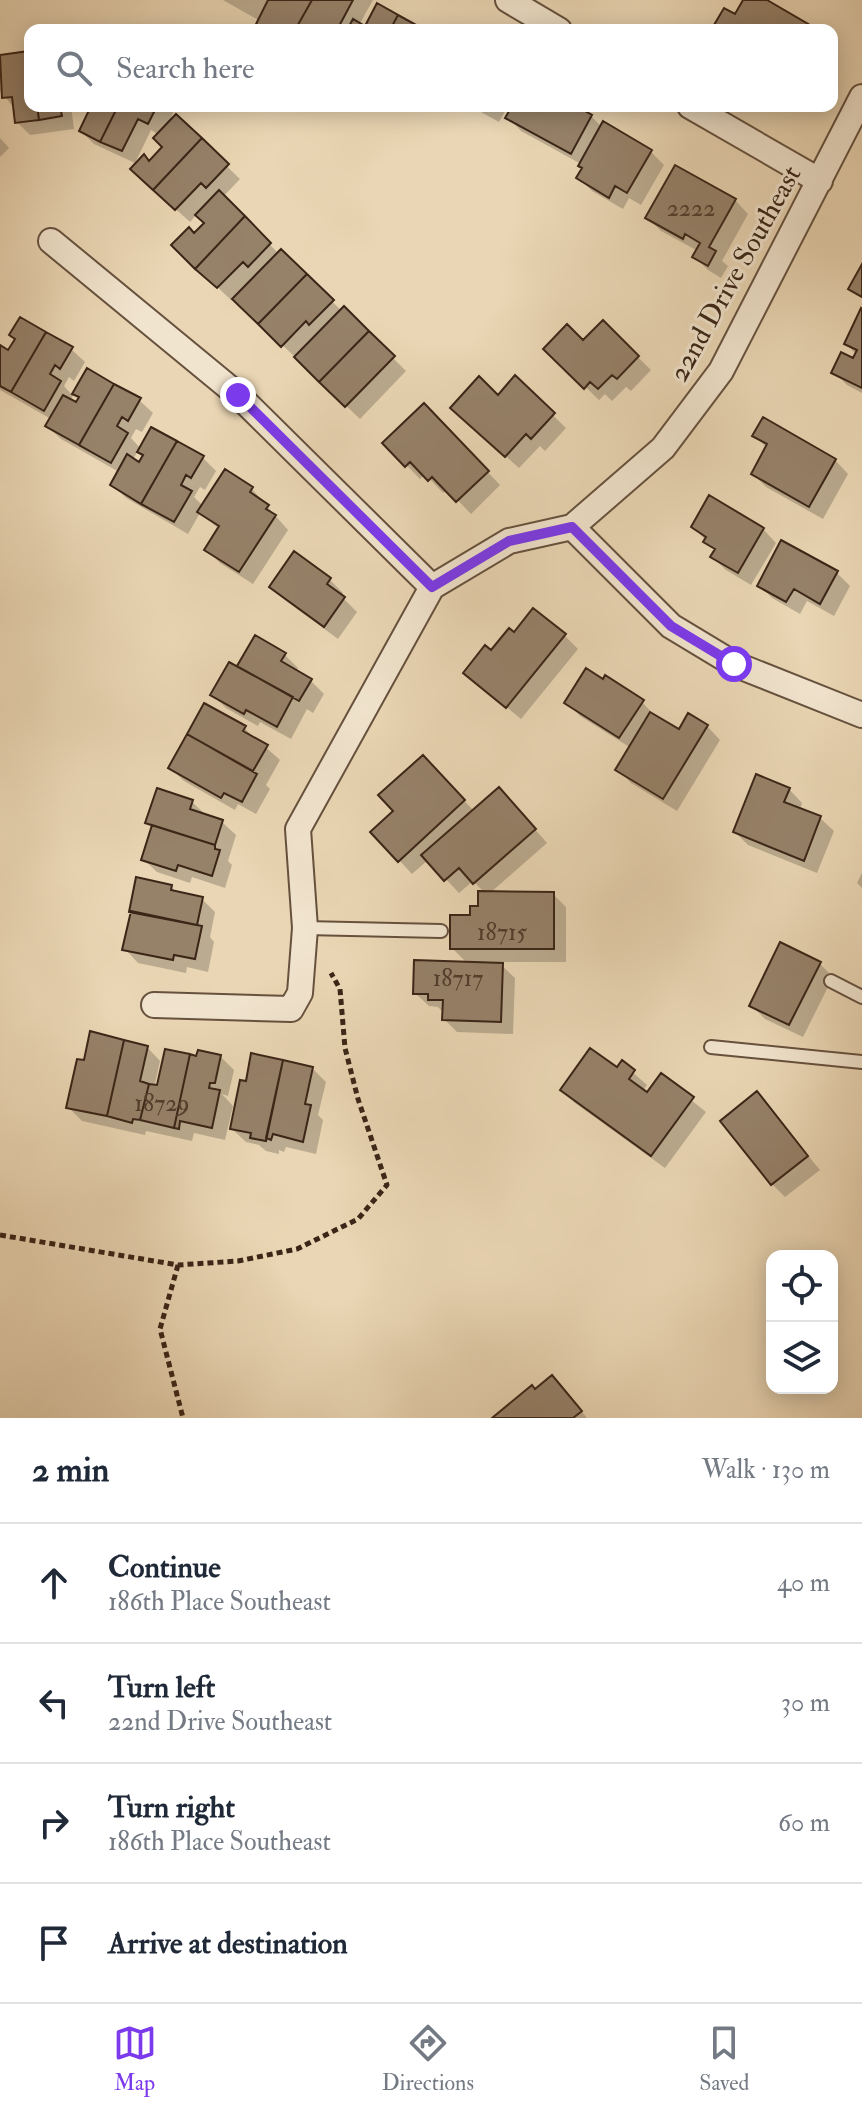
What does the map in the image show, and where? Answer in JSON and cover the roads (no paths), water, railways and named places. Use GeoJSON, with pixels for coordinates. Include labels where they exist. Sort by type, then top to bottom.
{"type":"FeatureCollection","features":[{"type":"Feature","properties":{"kind":"street"},"geometry":{"type":"LineString","coordinates":[[508,0],[549,24]]}},
{"type":"Feature","properties":{"kind":"street","name":"22nd Drive Southeast"},"geometry":{"type":"LineString","coordinates":[[432,587],[509,541],[572,527],[663,448],[721,371],[862,97]]}},
{"type":"Feature","properties":{"kind":"street"},"geometry":{"type":"LineString","coordinates":[[700,112],[820,181]]}},
{"type":"Feature","properties":{"kind":"street"},"geometry":{"type":"LineString","coordinates":[[51,241],[238,395],[432,587],[298,829],[305,928],[300,993],[291,1009],[154,1005]]}},
{"type":"Feature","properties":{"kind":"street"},"geometry":{"type":"LineString","coordinates":[[572,527],[671,626],[734,664],[862,715]]}},
{"type":"Feature","properties":{"kind":"lane"},"geometry":{"type":"LineString","coordinates":[[305,928],[441,931]]}},
{"type":"Feature","properties":{"kind":"lane"},"geometry":{"type":"LineString","coordinates":[[831,981],[862,997]]}},
{"type":"Feature","properties":{"kind":"lane"},"geometry":{"type":"LineString","coordinates":[[711,1047],[862,1062]]}}]}
